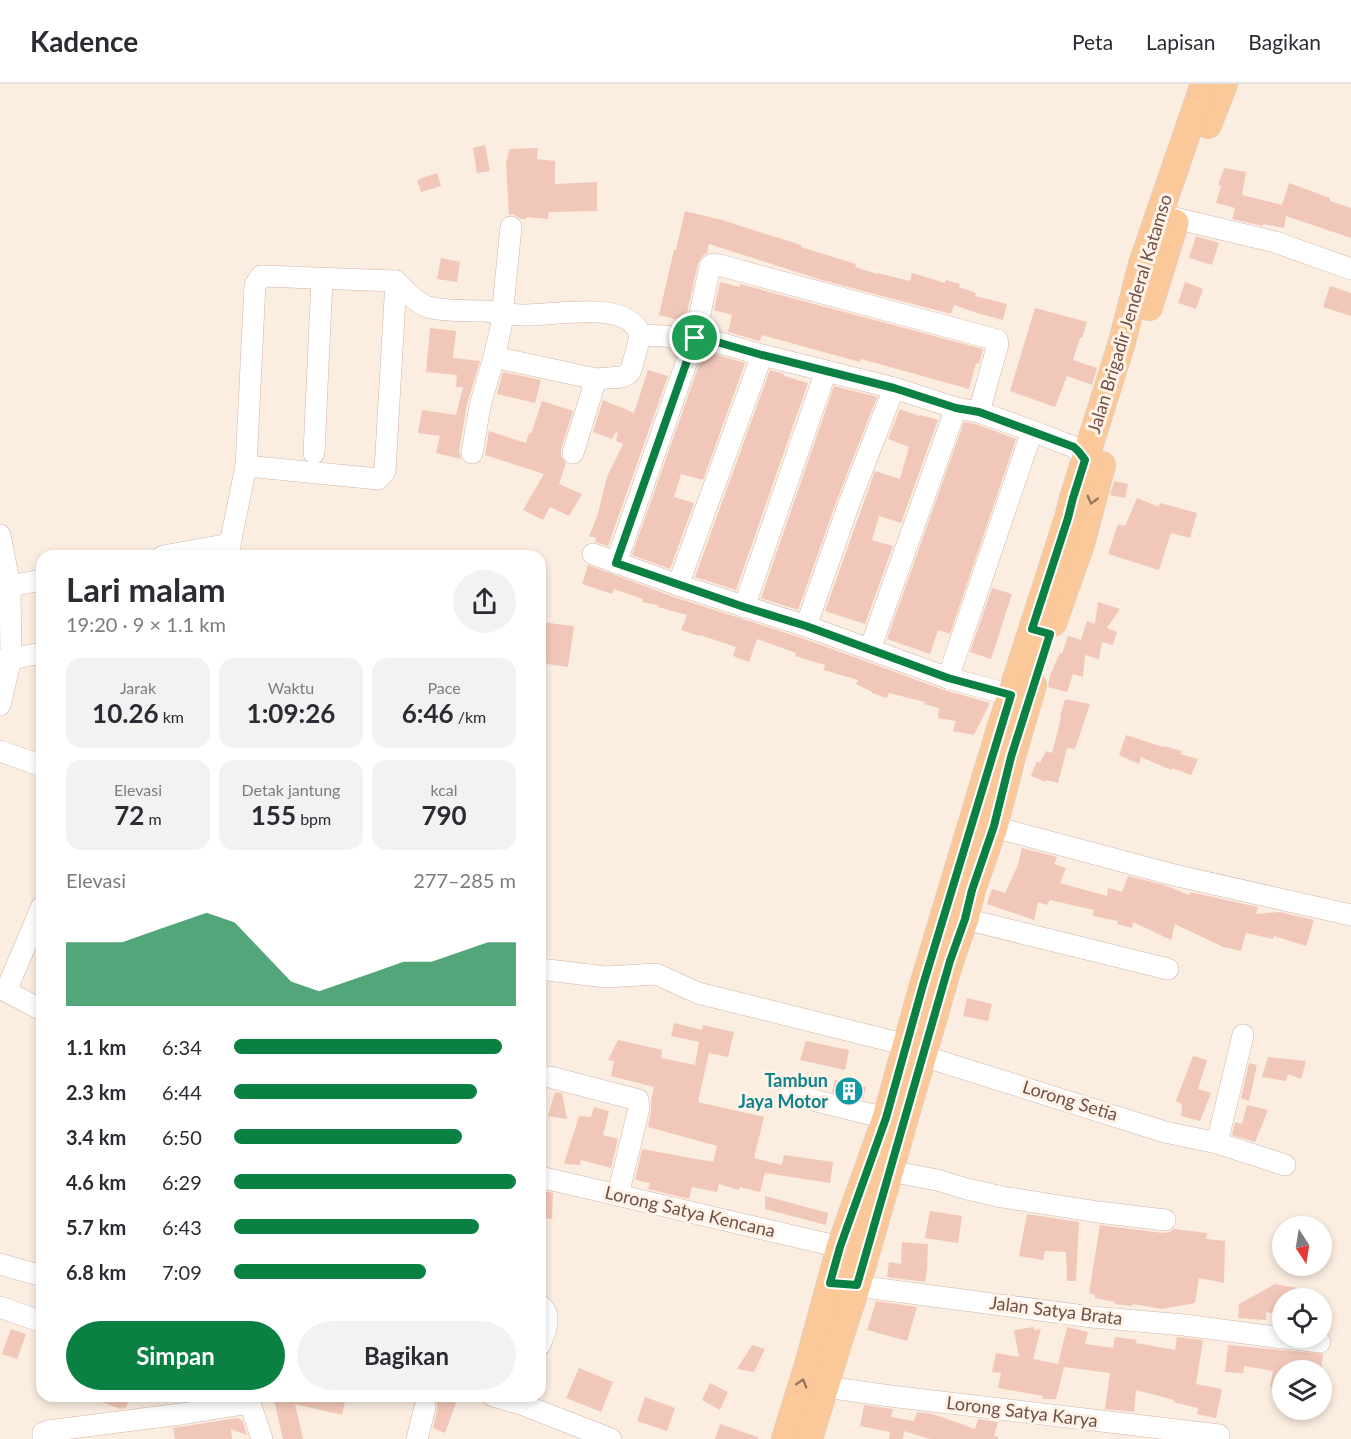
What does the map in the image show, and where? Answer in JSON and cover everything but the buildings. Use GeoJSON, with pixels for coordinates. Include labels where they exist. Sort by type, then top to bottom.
{"type":"FeatureCollection","features":[{"type":"Feature","properties":{"kind":"main road","name":"Jalan Brigadir Jenderal Katamso"},"geometry":{"type":"LineString","coordinates":[[809,1439],[857,1285],[889,1171],[915,1051],[923,985],[1011,695],[1081,544],[1204,84]]}},
{"type":"Feature","properties":{"kind":"main road","name":"Jalan Brigadir Jenderal Katamso"},"geometry":{"type":"LineString","coordinates":[[1181,175],[1224,84]]}},
{"type":"Feature","properties":{"kind":"main road","name":"Jalan Brigadir Jenderal Katamso"},"geometry":{"type":"LineString","coordinates":[[785,1439],[840,1247],[886,1118],[915,1051],[965,919],[972,890],[994,826],[1065,529],[1122,342],[1142,264],[1167,216]]}},
{"type":"Feature","properties":{"kind":"street"},"geometry":{"type":"LineString","coordinates":[[1167,216],[1275,242],[1351,269]]}},
{"type":"Feature","properties":{"kind":"street"},"geometry":{"type":"LineString","coordinates":[[472,453],[480,406],[501,327],[511,227]]}},
{"type":"Feature","properties":{"kind":"street"},"geometry":{"type":"LineString","coordinates":[[616,563],[695,338],[710,266],[713,264],[997,340],[998,344],[979,412]]}},
{"type":"Feature","properties":{"kind":"street"},"geometry":{"type":"LineString","coordinates":[[230,550],[246,466],[255,285],[261,276],[396,281],[428,307],[463,311],[524,315],[600,312],[620,315],[637,328],[639,335],[631,370],[621,377],[596,379],[494,357]]}},
{"type":"Feature","properties":{"kind":"street"},"geometry":{"type":"LineString","coordinates":[[314,453],[322,279]]}},
{"type":"Feature","properties":{"kind":"street"},"geometry":{"type":"LineString","coordinates":[[246,466],[378,479],[385,471],[396,281]]}},
{"type":"Feature","properties":{"kind":"street"},"geometry":{"type":"LineString","coordinates":[[639,335],[703,338],[894,388],[956,408],[979,412],[1032,431],[1074,447],[1085,460]]}},
{"type":"Feature","properties":{"kind":"street"},"geometry":{"type":"LineString","coordinates":[[678,585],[762,355]]}},
{"type":"Feature","properties":{"kind":"street"},"geometry":{"type":"LineString","coordinates":[[744,607],[826,371]]}},
{"type":"Feature","properties":{"kind":"street"},"geometry":{"type":"LineString","coordinates":[[573,453],[596,379]]}},
{"type":"Feature","properties":{"kind":"street"},"geometry":{"type":"LineString","coordinates":[[806,626],[850,501],[894,388]]}},
{"type":"Feature","properties":{"kind":"street"},"geometry":{"type":"LineString","coordinates":[[870,649],[956,408]]}},
{"type":"Feature","properties":{"kind":"street"},"geometry":{"type":"LineString","coordinates":[[948,678],[1032,431]]}},
{"type":"Feature","properties":{"kind":"street"},"geometry":{"type":"LineString","coordinates":[[0,535],[5,587],[5,659],[0,705]]}},
{"type":"Feature","properties":{"kind":"street"},"geometry":{"type":"LineString","coordinates":[[593,554],[678,585],[806,626],[948,678],[1011,695]]}},
{"type":"Feature","properties":{"kind":"street"},"geometry":{"type":"LineString","coordinates":[[5,587],[36,581]]}},
{"type":"Feature","properties":{"kind":"street"},"geometry":{"type":"LineString","coordinates":[[5,659],[36,653]]}},
{"type":"Feature","properties":{"kind":"street"},"geometry":{"type":"LineString","coordinates":[[0,751],[36,764]]}},
{"type":"Feature","properties":{"kind":"street"},"geometry":{"type":"LineString","coordinates":[[994,826],[1174,875],[1351,915]]}},
{"type":"Feature","properties":{"kind":"street"},"geometry":{"type":"LineString","coordinates":[[36,919],[3,989],[36,1007]]}},
{"type":"Feature","properties":{"kind":"street"},"geometry":{"type":"LineString","coordinates":[[965,919],[1168,969]]}},
{"type":"Feature","properties":{"kind":"street","name":"Lorong Setia"},"geometry":{"type":"LineString","coordinates":[[546,970],[606,977],[657,974],[698,993],[915,1051],[1165,1132],[1217,1143],[1285,1165]]}},
{"type":"Feature","properties":{"kind":"street"},"geometry":{"type":"LineString","coordinates":[[1217,1143],[1243,1035]]}},
{"type":"Feature","properties":{"kind":"street"},"geometry":{"type":"LineString","coordinates":[[550,1077],[638,1100],[639,1108],[618,1195]]}},
{"type":"Feature","properties":{"kind":"street"},"geometry":{"type":"LineString","coordinates":[[788,1094],[886,1118]]}},
{"type":"Feature","properties":{"kind":"street"},"geometry":{"type":"LineString","coordinates":[[889,1171],[937,1180],[1002,1197],[1165,1220]]}},
{"type":"Feature","properties":{"kind":"street","name":"Lorong Satya Kencana"},"geometry":{"type":"LineString","coordinates":[[546,1178],[840,1247]]}},
{"type":"Feature","properties":{"kind":"street"},"geometry":{"type":"LineString","coordinates":[[0,1264],[36,1274]]}},
{"type":"Feature","properties":{"kind":"street","name":"Jalan Satya Brata"},"geometry":{"type":"LineString","coordinates":[[830,1283],[1092,1317],[1184,1325],[1272,1336]]}},
{"type":"Feature","properties":{"kind":"street"},"geometry":{"type":"LineString","coordinates":[[0,1307],[36,1320]]}},
{"type":"Feature","properties":{"kind":"street"},"geometry":{"type":"LineString","coordinates":[[546,1311],[548,1322],[546,1328]]}},
{"type":"Feature","properties":{"kind":"street","name":"Lorong Satya Karya"},"geometry":{"type":"LineString","coordinates":[[826,1387],[1219,1435]]}},
{"type":"Feature","properties":{"kind":"street"},"geometry":{"type":"LineString","coordinates":[[43,1439],[43,1434],[48,1431],[181,1414],[238,1402]]}},
{"type":"Feature","properties":{"kind":"street"},"geometry":{"type":"LineString","coordinates":[[248,1402],[262,1439]]}},
{"type":"Feature","properties":{"kind":"street"},"geometry":{"type":"LineString","coordinates":[[527,1402],[611,1439]]}},
{"type":"Feature","properties":{"kind":"street"},"geometry":{"type":"LineString","coordinates":[[417,1439],[424,1407]]}},
{"type":"Feature","properties":{"kind":"place","name":"Tambun Jaya Motor"},"geometry":{"type":"Point","coordinates":[849,1091]}},
{"type":"Feature","properties":{"kind":"route"},"geometry":{"type":"LineString","coordinates":[[695,338],[703,338],[894,388],[956,408],[979,412],[1074,447],[1085,460],[1032,629],[1050,634],[1011,757],[994,826],[950,961],[857,1285],[830,1283],[840,1247],[886,1118],[923,985],[1011,695],[948,678],[806,626],[616,563],[695,338]]}}]}
